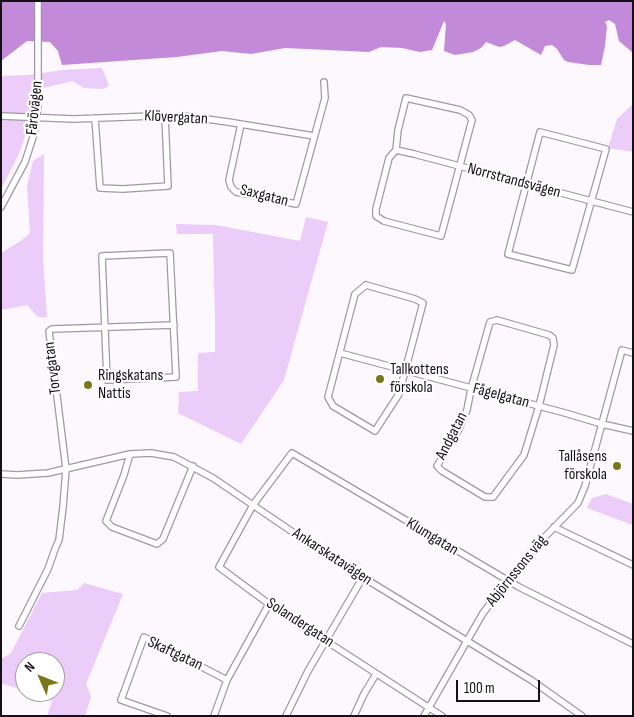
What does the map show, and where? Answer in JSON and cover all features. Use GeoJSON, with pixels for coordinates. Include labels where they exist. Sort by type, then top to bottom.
{"type":"FeatureCollection","features":[{"type":"Feature","properties":{"kind":"street","name":"Fårövägen"},"geometry":{"type":"LineString","coordinates":[[1,207],[24,162],[34,134],[38,92],[38,1]]}},
{"type":"Feature","properties":{"kind":"street","name":"Saxgatan"},"geometry":{"type":"LineString","coordinates":[[241,124],[229,180],[231,187],[236,192],[296,204],[325,98],[324,82]]}},
{"type":"Feature","properties":{"kind":"street"},"geometry":{"type":"LineString","coordinates":[[406,98],[460,110],[469,115],[472,120],[459,166],[441,236],[384,221],[376,216],[388,158],[396,150],[398,130],[406,98]]}},
{"type":"Feature","properties":{"kind":"street","name":"Klövergatan"},"geometry":{"type":"LineString","coordinates":[[1,116],[36,118],[185,116],[314,136]]}},
{"type":"Feature","properties":{"kind":"street"},"geometry":{"type":"LineString","coordinates":[[95,118],[100,188],[123,189],[168,186],[165,116]]}},
{"type":"Feature","properties":{"kind":"street"},"geometry":{"type":"LineString","coordinates":[[540,132],[606,148],[592,201],[572,270],[508,254],[540,132]]}},
{"type":"Feature","properties":{"kind":"street","name":"Norrstrandsvägen"},"geometry":{"type":"LineString","coordinates":[[396,150],[633,212]]}},
{"type":"Feature","properties":{"kind":"street"},"geometry":{"type":"LineString","coordinates":[[170,253],[174,325],[176,377],[107,380],[102,256],[170,253]]}},
{"type":"Feature","properties":{"kind":"street"},"geometry":{"type":"LineString","coordinates":[[366,285],[423,303],[406,371],[399,394],[375,431],[333,406],[328,397],[355,294],[366,285]]}},
{"type":"Feature","properties":{"kind":"street"},"geometry":{"type":"LineString","coordinates":[[471,389],[490,322],[497,320],[554,338],[554,345],[539,406]]}},
{"type":"Feature","properties":{"kind":"street","name":"Torvgatan"},"geometry":{"type":"LineString","coordinates":[[66,469],[49,331],[174,325]]}},
{"type":"Feature","properties":{"kind":"street","name":"Abjörnssons väg"},"geometry":{"type":"LineString","coordinates":[[424,716],[483,613],[507,581],[554,527],[578,503],[585,486],[622,350],[633,353]]}},
{"type":"Feature","properties":{"kind":"street","name":"Fågelgatan"},"geometry":{"type":"LineString","coordinates":[[340,353],[633,431]]}},
{"type":"Feature","properties":{"kind":"street","name":"Andgatan"},"geometry":{"type":"LineString","coordinates":[[471,389],[467,410],[458,431],[437,466],[485,497],[493,497],[524,454],[539,406]]}},
{"type":"Feature","properties":{"kind":"street","name":"Ankarskatavägen"},"geometry":{"type":"LineString","coordinates":[[1,474],[48,473],[130,454],[150,453],[174,457],[193,466],[328,556],[531,680],[582,716]]}},
{"type":"Feature","properties":{"kind":"street","name":"Klumgatan"},"geometry":{"type":"LineString","coordinates":[[253,505],[292,453],[507,581],[633,644]]}},
{"type":"Feature","properties":{"kind":"street"},"geometry":{"type":"LineString","coordinates":[[130,454],[124,475],[106,520],[112,527],[157,544],[163,539],[193,466]]}},
{"type":"Feature","properties":{"kind":"street"},"geometry":{"type":"LineString","coordinates":[[18,626],[48,569],[59,540],[66,469]]}},
{"type":"Feature","properties":{"kind":"street","name":"Solandergatan"},"geometry":{"type":"LineString","coordinates":[[253,505],[219,567],[269,604],[442,716]]}},
{"type":"Feature","properties":{"kind":"street"},"geometry":{"type":"LineString","coordinates":[[554,527],[633,565]]}},
{"type":"Feature","properties":{"kind":"street"},"geometry":{"type":"LineString","coordinates":[[286,716],[326,640],[363,577]]}},
{"type":"Feature","properties":{"kind":"street"},"geometry":{"type":"LineString","coordinates":[[214,716],[227,680],[269,604]]}},
{"type":"Feature","properties":{"kind":"street","name":"Skaftgatan"},"geometry":{"type":"LineString","coordinates":[[167,716],[121,700],[144,637],[227,680]]}},
{"type":"Feature","properties":{"kind":"street"},"geometry":{"type":"LineString","coordinates":[[354,716],[376,674]]}},
{"type":"Feature","properties":{"kind":"shaded area"},"geometry":{"type":"Polygon","coordinates":[[[1,1],[633,1],[633,53],[619,41],[615,24],[609,20],[605,22],[607,26],[601,65],[568,62],[564,60],[552,45],[545,46],[541,55],[515,40],[499,47],[486,42],[481,48],[473,52],[455,55],[444,51],[446,24],[444,21],[432,50],[420,52],[402,48],[381,47],[369,52],[285,48],[251,54],[222,51],[177,57],[62,65],[58,51],[50,42],[27,41],[1,61],[1,1]]]}},
{"type":"Feature","properties":{"kind":"shaded area"},"geometry":{"type":"Polygon","coordinates":[[[102,68],[109,86],[103,89],[84,88],[73,81],[35,90],[24,125],[27,131],[19,154],[1,189],[1,76],[102,68]]]}},
{"type":"Feature","properties":{"kind":"shaded area"},"geometry":{"type":"Polygon","coordinates":[[[633,104],[633,152],[608,148],[617,119],[633,104]]]}},
{"type":"Feature","properties":{"kind":"shaded area"},"geometry":{"type":"Polygon","coordinates":[[[44,154],[43,257],[47,317],[38,317],[27,305],[1,310],[1,253],[30,233],[27,186],[33,161],[44,154]]]}},
{"type":"Feature","properties":{"kind":"shaded area"},"geometry":{"type":"Polygon","coordinates":[[[306,217],[328,222],[284,380],[241,444],[178,413],[179,392],[198,391],[198,353],[215,352],[215,320],[213,234],[177,234],[176,224],[216,225],[300,241],[306,217]]]}},
{"type":"Feature","properties":{"kind":"shaded area"},"geometry":{"type":"Polygon","coordinates":[[[606,494],[633,504],[633,525],[587,508],[592,498],[606,494]]]}},
{"type":"Feature","properties":{"kind":"shaded area"},"geometry":{"type":"Polygon","coordinates":[[[84,583],[123,594],[86,684],[91,697],[85,716],[47,716],[52,702],[65,702],[65,652],[15,652],[15,688],[1,683],[1,659],[11,653],[42,593],[77,590],[84,583]]]}},
{"type":"Feature","properties":{"kind":"place","name":"Tallkottens förskola"},"geometry":{"type":"Point","coordinates":[380,379]}},
{"type":"Feature","properties":{"kind":"place","name":"Ringskatans Nattis"},"geometry":{"type":"Point","coordinates":[88,385]}},
{"type":"Feature","properties":{"kind":"place","name":"Tallåsens förskola"},"geometry":{"type":"Point","coordinates":[617,466]}}]}
